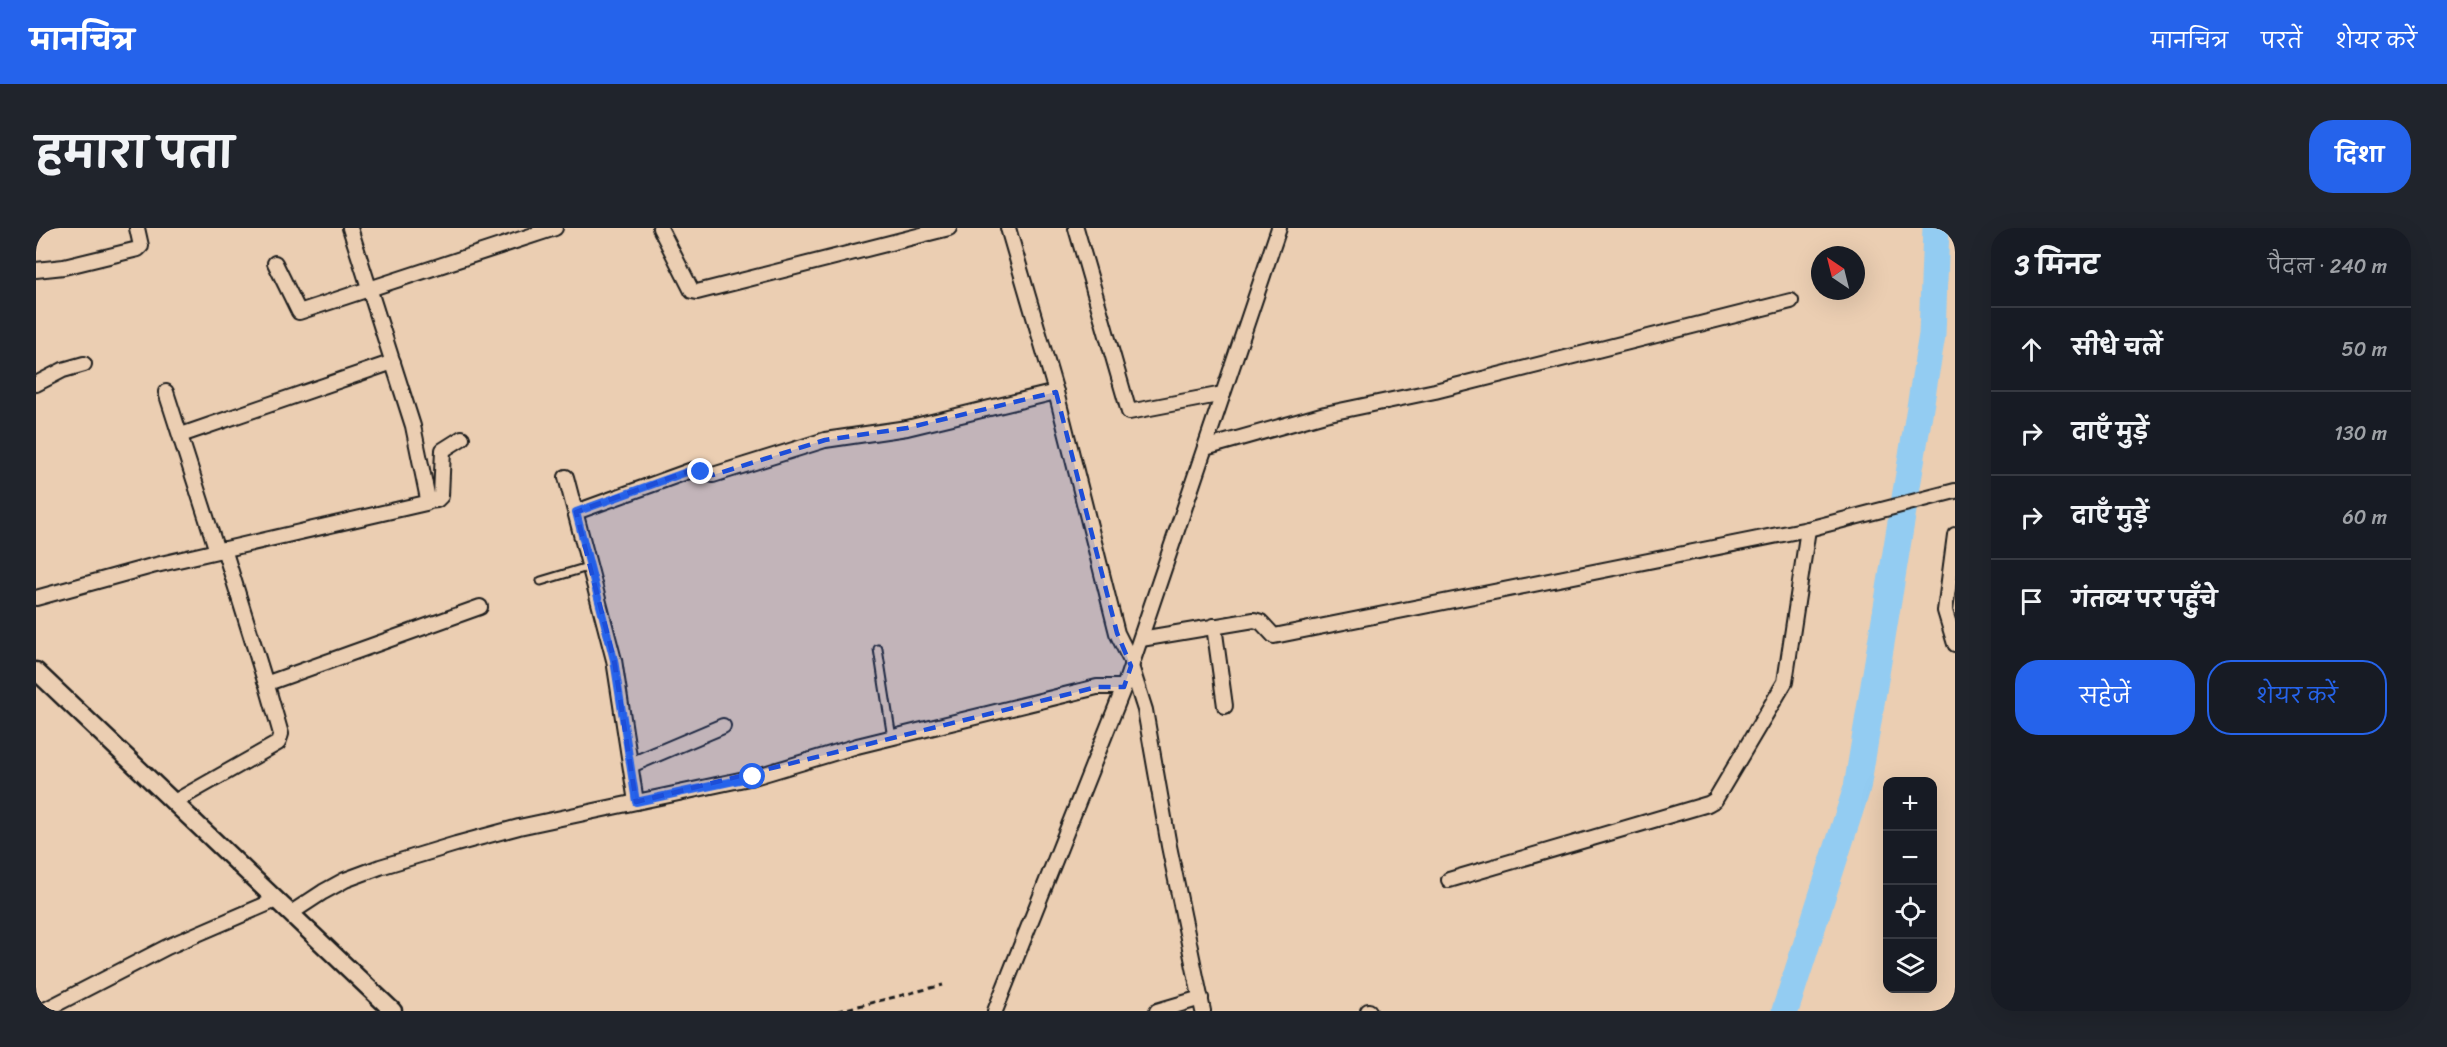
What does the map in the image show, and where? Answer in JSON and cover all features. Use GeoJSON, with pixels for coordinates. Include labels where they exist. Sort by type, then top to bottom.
{"type":"FeatureCollection","features":[{"type":"Feature","properties":{"kind":"street"},"geometry":{"type":"LineString","coordinates":[[36,270],[64,267],[138,249],[141,246],[137,228]]}},
{"type":"Feature","properties":{"kind":"street"},"geometry":{"type":"LineString","coordinates":[[350,228],[413,426],[428,501]]}},
{"type":"Feature","properties":{"kind":"street"},"geometry":{"type":"LineString","coordinates":[[275,262],[299,312],[555,228]]}},
{"type":"Feature","properties":{"kind":"street"},"geometry":{"type":"LineString","coordinates":[[660,228],[692,291],[697,292],[949,228]]}},
{"type":"Feature","properties":{"kind":"street"},"geometry":{"type":"LineString","coordinates":[[1008,228],[1056,392],[1117,633],[1132,665],[1145,710],[1169,846],[1202,1005],[1157,1011]]}},
{"type":"Feature","properties":{"kind":"street"},"geometry":{"type":"LineString","coordinates":[[1076,228],[1129,412],[1223,394]]}},
{"type":"Feature","properties":{"kind":"street"},"geometry":{"type":"LineString","coordinates":[[995,1011],[1132,665],[1279,228]]}},
{"type":"Feature","properties":{"kind":"street"},"geometry":{"type":"LineString","coordinates":[[1204,448],[1325,414],[1435,391],[1791,301]]}},
{"type":"Feature","properties":{"kind":"street"},"geometry":{"type":"LineString","coordinates":[[181,435],[393,362]]}},
{"type":"Feature","properties":{"kind":"street"},"geometry":{"type":"LineString","coordinates":[[36,384],[63,370],[84,364]]}},
{"type":"Feature","properties":{"kind":"street"},"geometry":{"type":"LineString","coordinates":[[166,392],[266,682],[281,734],[278,743],[174,802]]}},
{"type":"Feature","properties":{"kind":"street"},"geometry":{"type":"LineString","coordinates":[[576,512],[692,470],[713,475],[825,440],[907,428],[1056,392]]}},
{"type":"Feature","properties":{"kind":"street"},"geometry":{"type":"LineString","coordinates":[[36,598],[220,550],[437,500],[441,496],[443,450],[462,438]]}},
{"type":"Feature","properties":{"kind":"street"},"geometry":{"type":"LineString","coordinates":[[566,477],[614,660],[636,802]]}},
{"type":"Feature","properties":{"kind":"street"},"geometry":{"type":"LineString","coordinates":[[1141,639],[1254,620],[1261,622],[1274,636],[1808,529],[1952,491]]}},
{"type":"Feature","properties":{"kind":"street"},"geometry":{"type":"LineString","coordinates":[[1449,880],[1708,804],[1715,800],[1785,682],[1808,529]]}},
{"type":"Feature","properties":{"kind":"street"},"geometry":{"type":"LineString","coordinates":[[1955,535],[1945,611],[1955,644]]}},
{"type":"Feature","properties":{"kind":"street"},"geometry":{"type":"LineString","coordinates":[[266,682],[386,643],[480,607]]}},
{"type":"Feature","properties":{"kind":"street"},"geometry":{"type":"LineString","coordinates":[[1214,626],[1226,706]]}},
{"type":"Feature","properties":{"kind":"street"},"geometry":{"type":"LineString","coordinates":[[36,671],[393,1011]]}},
{"type":"Feature","properties":{"kind":"street"},"geometry":{"type":"LineString","coordinates":[[291,913],[323,891],[380,867],[519,827],[753,777],[892,738],[1097,687],[1124,687]]}},
{"type":"Feature","properties":{"kind":"street"},"geometry":{"type":"LineString","coordinates":[[630,765],[723,726]]}},
{"type":"Feature","properties":{"kind":"street"},"geometry":{"type":"LineString","coordinates":[[43,1011],[167,947],[276,900]]}},
{"type":"Feature","properties":{"kind":"lane"},"geometry":{"type":"LineString","coordinates":[[541,581],[591,566]]}},
{"type":"Feature","properties":{"kind":"lane"},"geometry":{"type":"LineString","coordinates":[[878,649],[892,738]]}},
{"type":"Feature","properties":{"kind":"path"},"geometry":{"type":"LineString","coordinates":[[838,1011],[944,984]]}},
{"type":"Feature","properties":{"kind":"highlighted area"},"geometry":{"type":"Polygon","coordinates":[[[1056,392],[1117,633],[1131,666],[1124,687],[1097,687],[636,802],[614,660],[576,512],[692,470],[713,475],[825,440],[907,428],[1056,392]]]}},
{"type":"Feature","properties":{"kind":"waterway"},"geometry":{"type":"LineString","coordinates":[[1785,1011],[1857,788],[1932,335],[1936,228]]}},
{"type":"Feature","properties":{"kind":"route"},"geometry":{"type":"LineString","coordinates":[[701,472],[692,470],[576,512],[600,597],[614,660],[636,802],[753,777]]}}]}
